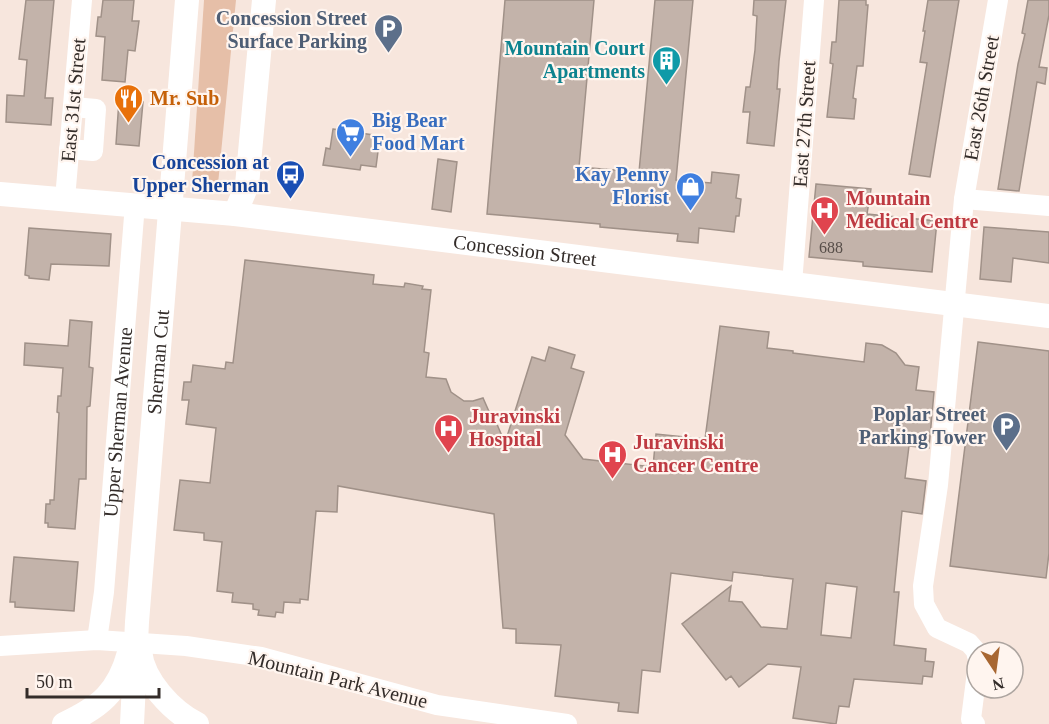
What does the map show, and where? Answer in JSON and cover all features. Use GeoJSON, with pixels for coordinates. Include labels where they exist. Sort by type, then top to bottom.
{"type":"FeatureCollection","features":[{"type":"Feature","properties":{"kind":"main road","name":"Sherman Cut"},"geometry":{"type":"LineString","coordinates":[[132,724],[137,622],[188,0]]}},
{"type":"Feature","properties":{"kind":"main road"},"geometry":{"type":"LineString","coordinates":[[235,214],[248,185],[264,0]]}},
{"type":"Feature","properties":{"kind":"main road","name":"Concession Street"},"geometry":{"type":"LineString","coordinates":[[0,194],[235,214],[1049,316]]}},
{"type":"Feature","properties":{"kind":"main road"},"geometry":{"type":"LineString","coordinates":[[64,724],[86,714],[113,691],[125,669],[137,622]]}},
{"type":"Feature","properties":{"kind":"main road"},"geometry":{"type":"LineString","coordinates":[[137,622],[140,656],[148,674],[161,694],[176,709],[197,724]]}},
{"type":"Feature","properties":{"kind":"street","name":"East 31st Street"},"geometry":{"type":"LineString","coordinates":[[65,199],[82,0]]}},
{"type":"Feature","properties":{"kind":"street","name":"East 27th Street"},"geometry":{"type":"LineString","coordinates":[[792,284],[814,0]]}},
{"type":"Feature","properties":{"kind":"street","name":"East 26th Street"},"geometry":{"type":"LineString","coordinates":[[965,641],[937,628],[924,604],[923,586],[938,485],[964,199],[998,0]]}},
{"type":"Feature","properties":{"kind":"street"},"geometry":{"type":"LineString","coordinates":[[964,199],[1049,206]]}},
{"type":"Feature","properties":{"kind":"street","name":"Upper Sherman Avenue"},"geometry":{"type":"LineString","coordinates":[[101,640],[143,205]]}},
{"type":"Feature","properties":{"kind":"street","name":"Mountain Park Avenue"},"geometry":{"type":"LineString","coordinates":[[0,646],[101,640],[173,645],[261,657],[437,705],[567,724]]}},
{"type":"Feature","properties":{"kind":"street"},"geometry":{"type":"LineString","coordinates":[[973,700],[971,719],[975,724]]}},
{"type":"Feature","properties":{"kind":"shaded area"},"geometry":{"type":"Polygon","coordinates":[[[204,0],[236,0],[218,184],[192,183],[204,0]]]}},
{"type":"Feature","properties":{"kind":"building"},"geometry":{"type":"Polygon","coordinates":[[[26,0],[54,0],[45,98],[53,98],[51,125],[6,122],[7,95],[24,96],[27,60],[19,59],[26,0]]]}},
{"type":"Feature","properties":{"kind":"building"},"geometry":{"type":"Polygon","coordinates":[[[103,0],[134,0],[132,21],[139,21],[135,51],[128,50],[125,82],[102,80],[105,37],[96,36],[103,0]]]}},
{"type":"Feature","properties":{"kind":"building"},"geometry":{"type":"Polygon","coordinates":[[[505,0],[594,0],[579,167],[639,172],[655,0],[693,0],[676,180],[711,183],[712,172],[739,175],[736,198],[741,199],[734,232],[699,228],[698,243],[677,241],[678,234],[600,227],[600,224],[487,214],[505,0]]]}},
{"type":"Feature","properties":{"kind":"building"},"geometry":{"type":"Polygon","coordinates":[[[754,0],[786,0],[779,61],[777,89],[780,89],[774,146],[747,143],[750,112],[743,112],[746,87],[750,87],[755,50],[757,16],[753,15],[754,0]]]}},
{"type":"Feature","properties":{"kind":"building"},"geometry":{"type":"Polygon","coordinates":[[[839,0],[866,0],[866,5],[868,5],[863,66],[857,66],[853,98],[856,99],[854,119],[827,117],[833,64],[830,63],[832,42],[836,42],[839,0]]]}},
{"type":"Feature","properties":{"kind":"building"},"geometry":{"type":"Polygon","coordinates":[[[928,0],[959,0],[930,177],[909,174],[927,63],[920,62],[928,0]]]}},
{"type":"Feature","properties":{"kind":"building"},"geometry":{"type":"Polygon","coordinates":[[[1028,0],[1049,0],[1049,15],[1039,67],[1047,68],[1045,84],[1037,82],[1019,191],[998,189],[1025,34],[1022,33],[1028,0]]]}},
{"type":"Feature","properties":{"kind":"building","name":"Mr. Sub"},"geometry":{"type":"Polygon","coordinates":[[[119,100],[143,102],[139,146],[116,144],[119,100]]]}},
{"type":"Feature","properties":{"kind":"building","name":"Big Bear Food Mart"},"geometry":{"type":"Polygon","coordinates":[[[333,129],[380,136],[376,167],[361,165],[360,170],[323,165],[326,148],[330,149],[333,129]]]}},
{"type":"Feature","properties":{"kind":"building"},"geometry":{"type":"Polygon","coordinates":[[[438,159],[457,162],[451,212],[432,209],[438,159]]]}},
{"type":"Feature","properties":{"kind":"building"},"geometry":{"type":"Polygon","coordinates":[[[816,184],[871,189],[867,214],[937,221],[932,272],[863,266],[863,262],[809,257],[816,184]]]}},
{"type":"Feature","properties":{"kind":"building"},"geometry":{"type":"Polygon","coordinates":[[[984,227],[1049,232],[1049,263],[1013,258],[1011,282],[980,279],[984,227]]]}},
{"type":"Feature","properties":{"kind":"building"},"geometry":{"type":"Polygon","coordinates":[[[29,228],[111,234],[109,266],[51,264],[49,280],[29,278],[25,275],[29,228]]]}},
{"type":"Feature","properties":{"kind":"building"},"geometry":{"type":"Polygon","coordinates":[[[245,260],[374,275],[373,284],[404,287],[405,283],[423,286],[422,289],[431,290],[424,352],[429,353],[426,377],[446,379],[451,392],[464,401],[483,398],[505,443],[532,357],[545,361],[549,347],[575,355],[571,368],[584,372],[565,435],[583,459],[653,467],[656,434],[705,439],[720,326],[769,332],[767,348],[864,362],[866,343],[882,345],[896,353],[905,365],[919,367],[916,390],[934,392],[929,448],[909,446],[905,478],[926,481],[922,514],[902,511],[894,592],[899,592],[894,645],[926,649],[925,661],[934,662],[932,677],[923,676],[922,684],[854,679],[849,707],[839,706],[836,724],[793,718],[801,667],[768,664],[739,687],[731,676],[726,680],[682,624],[731,586],[729,601],[742,602],[761,627],[787,629],[793,579],[733,572],[732,581],[671,573],[660,672],[642,670],[638,713],[618,711],[619,703],[555,696],[561,645],[516,643],[516,629],[503,628],[494,514],[338,486],[337,512],[316,511],[308,600],[300,599],[300,603],[284,602],[283,613],[276,612],[275,617],[258,615],[259,610],[253,609],[253,604],[232,602],[233,593],[217,591],[222,542],[204,540],[204,533],[174,530],[180,480],[210,483],[216,428],[186,424],[189,400],[182,400],[184,382],[191,382],[193,365],[225,369],[226,362],[233,363],[245,260]],[[826,583],[821,635],[851,638],[857,587],[826,583]]]}},
{"type":"Feature","properties":{"kind":"building"},"geometry":{"type":"Polygon","coordinates":[[[70,320],[92,322],[89,367],[93,368],[90,406],[87,407],[86,479],[79,479],[75,529],[48,527],[48,523],[45,523],[46,504],[54,500],[58,396],[61,396],[63,368],[24,365],[25,343],[68,346],[70,320]]]}},
{"type":"Feature","properties":{"kind":"building","name":"Poplar Street Parking Tower"},"geometry":{"type":"Polygon","coordinates":[[[978,342],[1049,351],[1049,553],[1046,578],[950,566],[978,342]]]}},
{"type":"Feature","properties":{"kind":"building"},"geometry":{"type":"Polygon","coordinates":[[[14,557],[78,562],[74,611],[15,607],[15,602],[10,602],[14,557]]]}},
{"type":"Feature","properties":{"kind":"place","name":"Concession Street Surface Parking"},"geometry":{"type":"Point","coordinates":[388,54]}},
{"type":"Feature","properties":{"kind":"place","name":"Mountain Court Apartments"},"geometry":{"type":"Point","coordinates":[666,86]}},
{"type":"Feature","properties":{"kind":"place","name":"Mr. Sub"},"geometry":{"type":"Point","coordinates":[129,124]}},
{"type":"Feature","properties":{"kind":"place","name":"Big Bear Food Mart"},"geometry":{"type":"Point","coordinates":[351,158]}},
{"type":"Feature","properties":{"kind":"place","name":"Concession at Upper Sherman"},"geometry":{"type":"Point","coordinates":[290,200]}},
{"type":"Feature","properties":{"kind":"place","name":"Kay Penny Florist"},"geometry":{"type":"Point","coordinates":[690,212]}},
{"type":"Feature","properties":{"kind":"place","name":"Mountain Medical Centre"},"geometry":{"type":"Point","coordinates":[825,236]}},
{"type":"Feature","properties":{"kind":"place","name":"Poplar Street Parking Tower"},"geometry":{"type":"Point","coordinates":[1007,452]}},
{"type":"Feature","properties":{"kind":"place","name":"Juravinski Hospital"},"geometry":{"type":"Point","coordinates":[448,454]}},
{"type":"Feature","properties":{"kind":"place","name":"Juravinski Cancer Centre"},"geometry":{"type":"Point","coordinates":[612,480]}}]}
